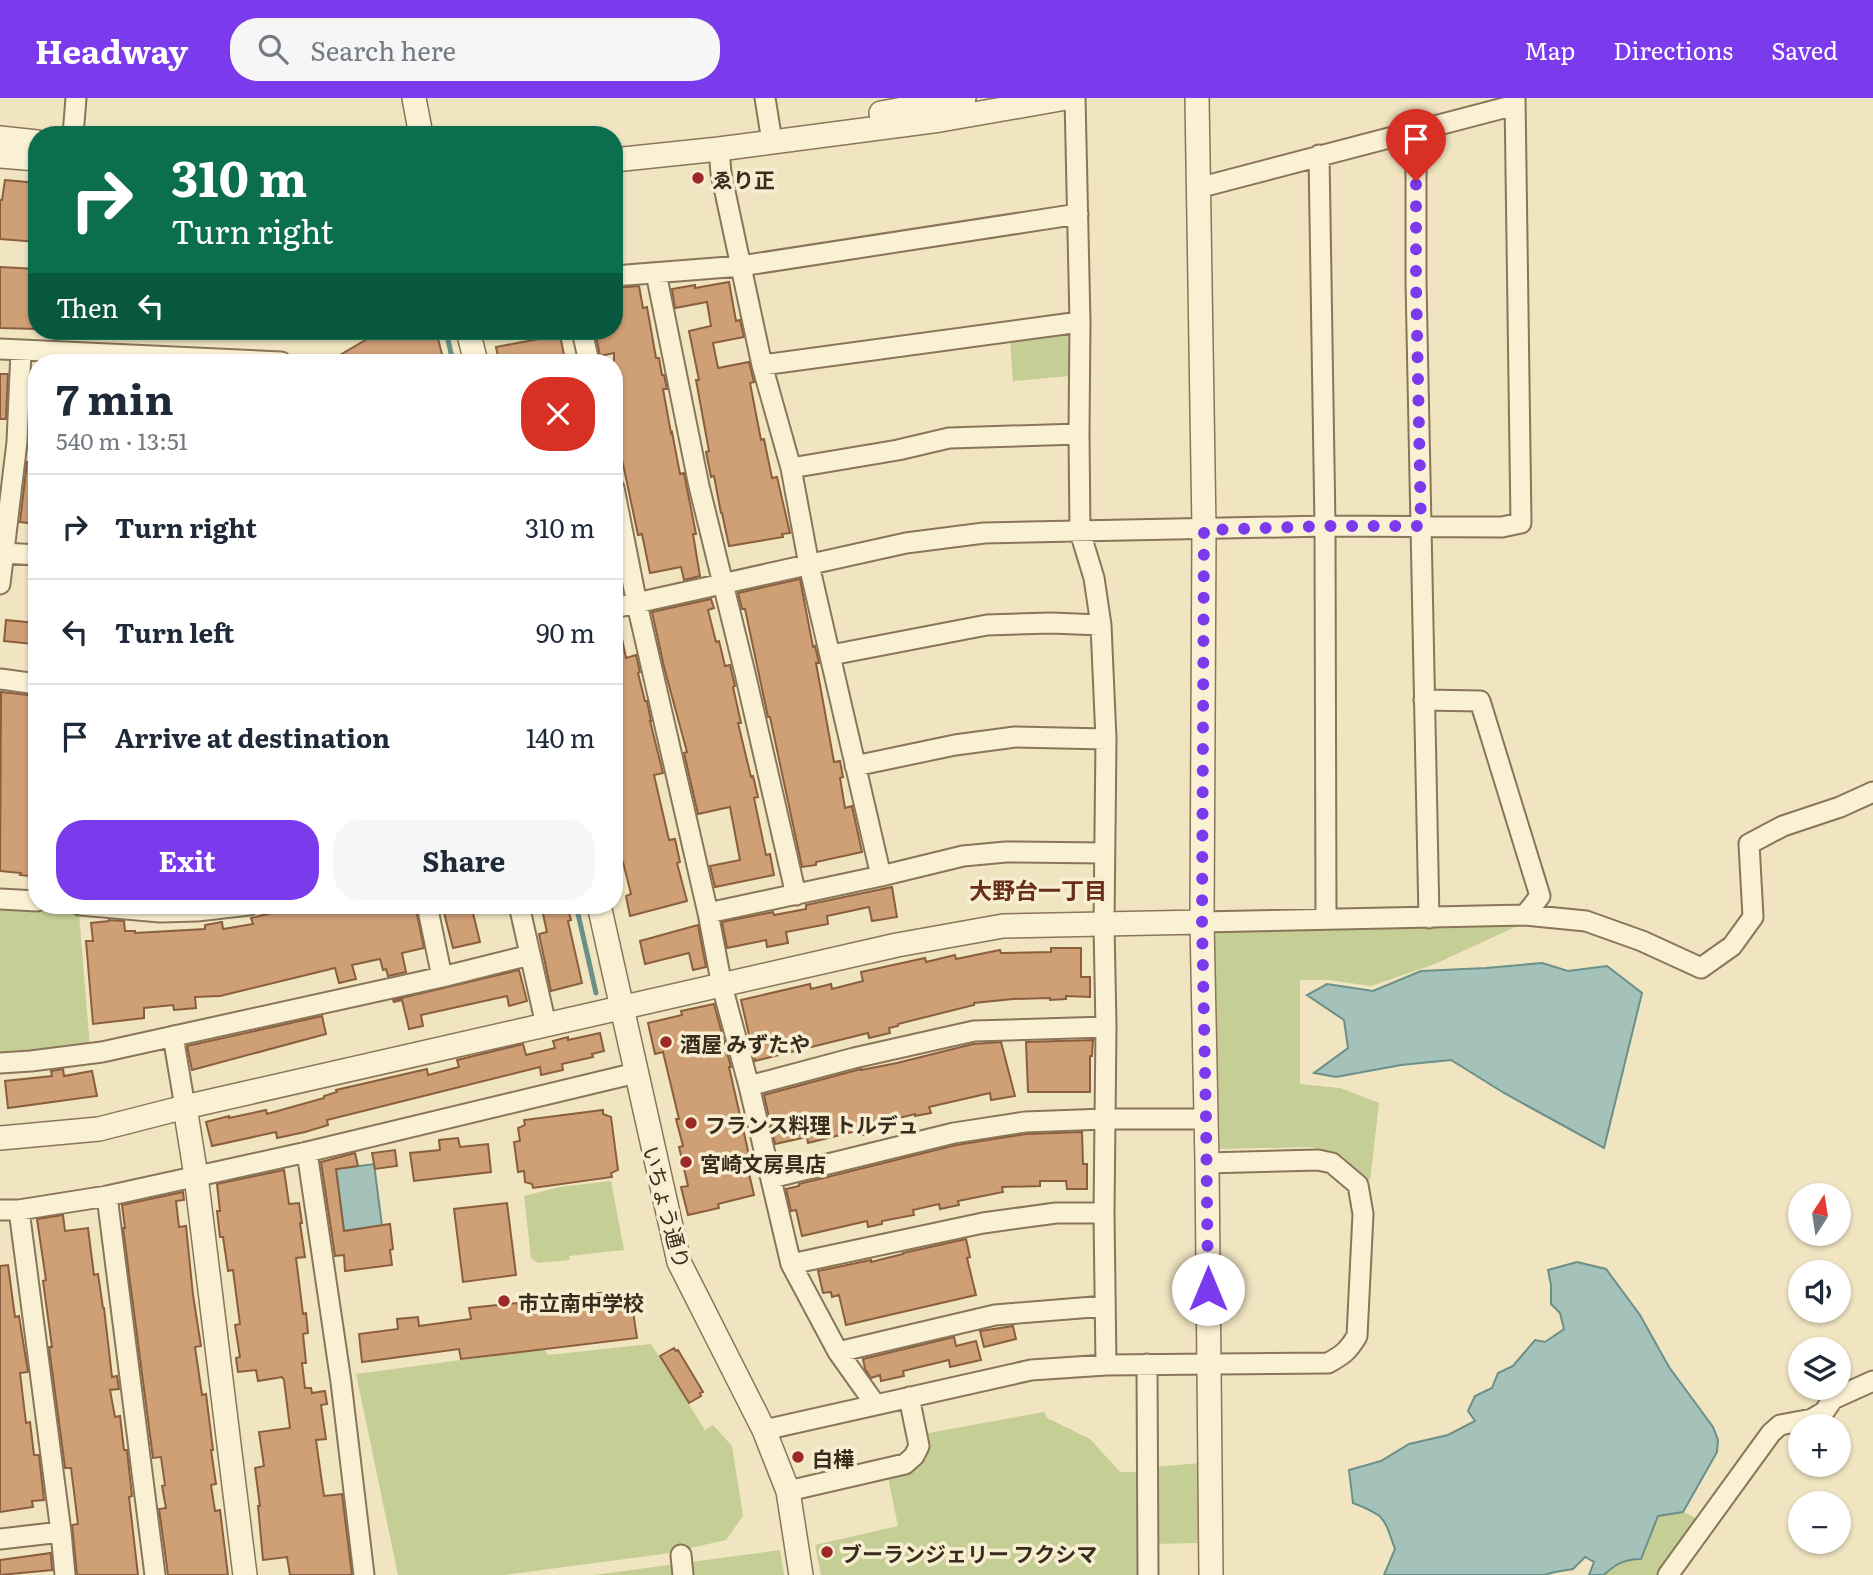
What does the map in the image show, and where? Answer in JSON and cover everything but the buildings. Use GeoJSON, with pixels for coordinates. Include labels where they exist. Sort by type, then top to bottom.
{"type":"FeatureCollection","features":[{"type":"Feature","properties":{"kind":"street"},"geometry":{"type":"LineString","coordinates":[[74,126],[76,98]]}},
{"type":"Feature","properties":{"kind":"street"},"geometry":{"type":"LineString","coordinates":[[414,98],[419,126]]}},
{"type":"Feature","properties":{"kind":"street"},"geometry":{"type":"LineString","coordinates":[[765,98],[770,129]]}},
{"type":"Feature","properties":{"kind":"street"},"geometry":{"type":"LineString","coordinates":[[623,144],[770,129],[964,98]]}},
{"type":"Feature","properties":{"kind":"street"},"geometry":{"type":"LineString","coordinates":[[623,159],[940,120],[1066,98]]}},
{"type":"Feature","properties":{"kind":"street"},"geometry":{"type":"LineString","coordinates":[[1075,98],[1080,322],[1080,531],[1094,578],[1101,625],[1106,739],[1106,1365]]}},
{"type":"Feature","properties":{"kind":"street"},"geometry":{"type":"LineString","coordinates":[[1197,98],[1204,530],[1202,922],[1211,1575]]}},
{"type":"Feature","properties":{"kind":"street"},"geometry":{"type":"LineString","coordinates":[[623,606],[906,543],[984,533],[1325,526],[1502,527],[1521,523],[1515,102],[1199,188]]}},
{"type":"Feature","properties":{"kind":"street"},"geometry":{"type":"LineString","coordinates":[[1416,131],[1416,282],[1429,919]]}},
{"type":"Feature","properties":{"kind":"street"},"geometry":{"type":"LineString","coordinates":[[0,138],[28,141]]}},
{"type":"Feature","properties":{"kind":"street"},"geometry":{"type":"LineString","coordinates":[[719,149],[721,173],[762,365],[790,468],[809,565],[881,876]]}},
{"type":"Feature","properties":{"kind":"street"},"geometry":{"type":"LineString","coordinates":[[1320,155],[1326,919]]}},
{"type":"Feature","properties":{"kind":"street"},"geometry":{"type":"LineString","coordinates":[[0,156],[28,158]]}},
{"type":"Feature","properties":{"kind":"street"},"geometry":{"type":"LineString","coordinates":[[623,275],[741,266],[1078,214]]}},
{"type":"Feature","properties":{"kind":"street"},"geometry":{"type":"LineString","coordinates":[[656,273],[699,486],[796,895]]}},
{"type":"Feature","properties":{"kind":"street"},"geometry":{"type":"LineString","coordinates":[[762,365],[1080,322]]}},
{"type":"Feature","properties":{"kind":"street"},"geometry":{"type":"LineString","coordinates":[[0,349],[92,354]]}},
{"type":"Feature","properties":{"kind":"street"},"geometry":{"type":"LineString","coordinates":[[0,584],[17,442],[21,351]]}},
{"type":"Feature","properties":{"kind":"street"},"geometry":{"type":"LineString","coordinates":[[790,468],[898,450],[949,438],[1079,434]]}},
{"type":"Feature","properties":{"kind":"street"},"geometry":{"type":"LineString","coordinates":[[17,442],[28,443]]}},
{"type":"Feature","properties":{"kind":"street"},"geometry":{"type":"LineString","coordinates":[[623,532],[722,986],[749,1086],[791,1264],[838,1352],[875,1405]]}},
{"type":"Feature","properties":{"kind":"street"},"geometry":{"type":"LineString","coordinates":[[4,553],[28,554]]}},
{"type":"Feature","properties":{"kind":"street"},"geometry":{"type":"LineString","coordinates":[[831,655],[987,625],[1101,625]]}},
{"type":"Feature","properties":{"kind":"street"},"geometry":{"type":"LineString","coordinates":[[0,679],[28,683]]}},
{"type":"Feature","properties":{"kind":"street"},"geometry":{"type":"LineString","coordinates":[[1424,700],[1480,701],[1540,897],[1525,915]]}},
{"type":"Feature","properties":{"kind":"street"},"geometry":{"type":"LineString","coordinates":[[855,766],[955,745],[1015,737],[1106,739]]}},
{"type":"Feature","properties":{"kind":"street"},"geometry":{"type":"LineString","coordinates":[[0,1138],[99,1129],[185,1107],[897,945],[1003,926],[1525,915],[1586,921],[1642,941],[1701,968],[1732,946],[1753,917],[1749,844],[1783,826],[1840,807],[1873,792]]}},
{"type":"Feature","properties":{"kind":"street"},"geometry":{"type":"LineString","coordinates":[[708,913],[963,856],[1006,852],[1104,853]]}},
{"type":"Feature","properties":{"kind":"street"},"geometry":{"type":"LineString","coordinates":[[0,899],[28,901]]}},
{"type":"Feature","properties":{"kind":"street"},"geometry":{"type":"LineString","coordinates":[[429,914],[442,977]]}},
{"type":"Feature","properties":{"kind":"street"},"geometry":{"type":"LineString","coordinates":[[521,914],[546,1025]]}},
{"type":"Feature","properties":{"kind":"street","name":"いちょう通り"},"geometry":{"type":"LineString","coordinates":[[601,914],[679,1262],[764,1430],[788,1491],[802,1575]]}},
{"type":"Feature","properties":{"kind":"street"},"geometry":{"type":"LineString","coordinates":[[0,1063],[102,1052],[530,955]]}},
{"type":"Feature","properties":{"kind":"street"},"geometry":{"type":"LineString","coordinates":[[749,1086],[974,1031],[1106,1027]]}},
{"type":"Feature","properties":{"kind":"street"},"geometry":{"type":"LineString","coordinates":[[173,1036],[196,1177],[245,1575]]}},
{"type":"Feature","properties":{"kind":"street"},"geometry":{"type":"LineString","coordinates":[[65,1575],[61,1532],[10,1210],[107,1196],[196,1177],[636,1073]]}},
{"type":"Feature","properties":{"kind":"street"},"geometry":{"type":"LineString","coordinates":[[771,1178],[954,1133],[1025,1122],[1206,1119]]}},
{"type":"Feature","properties":{"kind":"street"},"geometry":{"type":"LineString","coordinates":[[307,1152],[341,1382],[364,1575]]}},
{"type":"Feature","properties":{"kind":"street"},"geometry":{"type":"LineString","coordinates":[[764,1430],[1031,1370],[1147,1364],[1328,1363],[1343,1355],[1357,1336],[1363,1214],[1358,1185],[1332,1163],[1318,1160],[1207,1163]]}},
{"type":"Feature","properties":{"kind":"street"},"geometry":{"type":"LineString","coordinates":[[107,1196],[155,1575]]}},
{"type":"Feature","properties":{"kind":"street"},"geometry":{"type":"LineString","coordinates":[[791,1264],[983,1223],[1056,1213],[1104,1213]]}},
{"type":"Feature","properties":{"kind":"street"},"geometry":{"type":"LineString","coordinates":[[838,1352],[995,1315],[1105,1307]]}},
{"type":"Feature","properties":{"kind":"street"},"geometry":{"type":"LineString","coordinates":[[1147,1364],[1149,1575]]}},
{"type":"Feature","properties":{"kind":"street"},"geometry":{"type":"LineString","coordinates":[[1668,1575],[1771,1433],[1780,1425],[1812,1419],[1824,1412],[1833,1399],[1873,1381]]}},
{"type":"Feature","properties":{"kind":"street"},"geometry":{"type":"LineString","coordinates":[[788,1491],[905,1464],[914,1456],[919,1446],[909,1397]]}},
{"type":"Feature","properties":{"kind":"street"},"geometry":{"type":"LineString","coordinates":[[0,1539],[61,1532]]}},
{"type":"Feature","properties":{"kind":"green space"},"geometry":{"type":"Polygon","coordinates":[[[1068,331],[1070,376],[1013,381],[1010,340],[1068,331]]]}},
{"type":"Feature","properties":{"kind":"green space"},"geometry":{"type":"Polygon","coordinates":[[[0,906],[28,909],[28,914],[79,914],[90,1047],[0,1059],[0,906]]]}},
{"type":"Feature","properties":{"kind":"green space"},"geometry":{"type":"Polygon","coordinates":[[[1526,922],[1435,964],[1371,986],[1329,980],[1300,980],[1300,1084],[1340,1088],[1379,1103],[1370,1181],[1341,1155],[1311,1147],[1220,1149],[1214,926],[1526,922]]]}},
{"type":"Feature","properties":{"kind":"green space"},"geometry":{"type":"Polygon","coordinates":[[[611,1181],[624,1250],[569,1256],[570,1260],[538,1263],[531,1258],[524,1196],[560,1187],[611,1181]]]}},
{"type":"Feature","properties":{"kind":"green space"},"geometry":{"type":"Polygon","coordinates":[[[651,1344],[705,1430],[713,1425],[732,1446],[743,1516],[726,1540],[663,1554],[504,1575],[398,1575],[356,1374],[544,1349],[548,1355],[651,1344]]]}},
{"type":"Feature","properties":{"kind":"green space"},"geometry":{"type":"Polygon","coordinates":[[[1044,1412],[1047,1418],[1090,1439],[1120,1472],[1138,1472],[1140,1575],[821,1575],[815,1545],[898,1526],[888,1477],[923,1434],[1044,1412]]]}},
{"type":"Feature","properties":{"kind":"green space"},"geometry":{"type":"Polygon","coordinates":[[[1201,1463],[1199,1543],[1153,1544],[1152,1467],[1201,1463]]]}},
{"type":"Feature","properties":{"kind":"green space"},"geometry":{"type":"Polygon","coordinates":[[[1683,1512],[1694,1517],[1700,1531],[1676,1575],[1604,1575],[1621,1563],[1641,1559],[1658,1516],[1683,1512]]]}},
{"type":"Feature","properties":{"kind":"green space"},"geometry":{"type":"Polygon","coordinates":[[[780,1550],[784,1575],[594,1575],[780,1550]]]}},
{"type":"Feature","properties":{"kind":"water"},"geometry":{"type":"Polygon","coordinates":[[[1542,963],[1568,971],[1607,966],[1642,993],[1604,1148],[1504,1093],[1451,1060],[1401,1065],[1336,1077],[1314,1073],[1348,1048],[1344,1020],[1307,995],[1327,984],[1373,991],[1421,971],[1542,963]]]}},
{"type":"Feature","properties":{"kind":"water"},"geometry":{"type":"Polygon","coordinates":[[[374,1164],[382,1226],[344,1231],[336,1169],[374,1164]]]}},
{"type":"Feature","properties":{"kind":"water"},"geometry":{"type":"Polygon","coordinates":[[[1577,1262],[1606,1269],[1640,1315],[1669,1367],[1713,1427],[1718,1440],[1717,1452],[1683,1512],[1658,1516],[1641,1559],[1621,1563],[1604,1575],[1589,1575],[1594,1562],[1585,1557],[1573,1569],[1544,1575],[1384,1575],[1395,1549],[1382,1518],[1353,1503],[1349,1470],[1381,1461],[1409,1444],[1448,1435],[1475,1421],[1468,1411],[1475,1396],[1492,1388],[1498,1373],[1513,1366],[1535,1340],[1545,1342],[1564,1329],[1560,1313],[1551,1304],[1548,1270],[1577,1262]]]}},
{"type":"Feature","properties":{"kind":"waterway"},"geometry":{"type":"LineString","coordinates":[[448,340],[451,354]]}},
{"type":"Feature","properties":{"kind":"waterway"},"geometry":{"type":"LineString","coordinates":[[578,914],[596,993]]}},
{"type":"Feature","properties":{"kind":"place","name":"ゑり正"},"geometry":{"type":"Point","coordinates":[698,178]}},
{"type":"Feature","properties":{"kind":"place","name":"酒屋 みずたや"},"geometry":{"type":"Point","coordinates":[666,1042]}},
{"type":"Feature","properties":{"kind":"place","name":"フランス料理 トルデュ"},"geometry":{"type":"Point","coordinates":[691,1123]}},
{"type":"Feature","properties":{"kind":"place","name":"宮崎文房具店"},"geometry":{"type":"Point","coordinates":[686,1162]}},
{"type":"Feature","properties":{"kind":"place","name":"市立南中学校"},"geometry":{"type":"Point","coordinates":[504,1301]}},
{"type":"Feature","properties":{"kind":"place","name":"白樺"},"geometry":{"type":"Point","coordinates":[798,1457]}},
{"type":"Feature","properties":{"kind":"place","name":"ブーランジェリー フクシマ"},"geometry":{"type":"Point","coordinates":[827,1552]}},
{"type":"Feature","properties":{"kind":"district","name":"大野台一丁目"},"geometry":{"type":"Point","coordinates":[1038,889]}},
{"type":"Feature","properties":{"kind":"route"},"geometry":{"type":"LineString","coordinates":[[1208,1289],[1202,922],[1204,530],[1421,526],[1416,181]]}}]}
